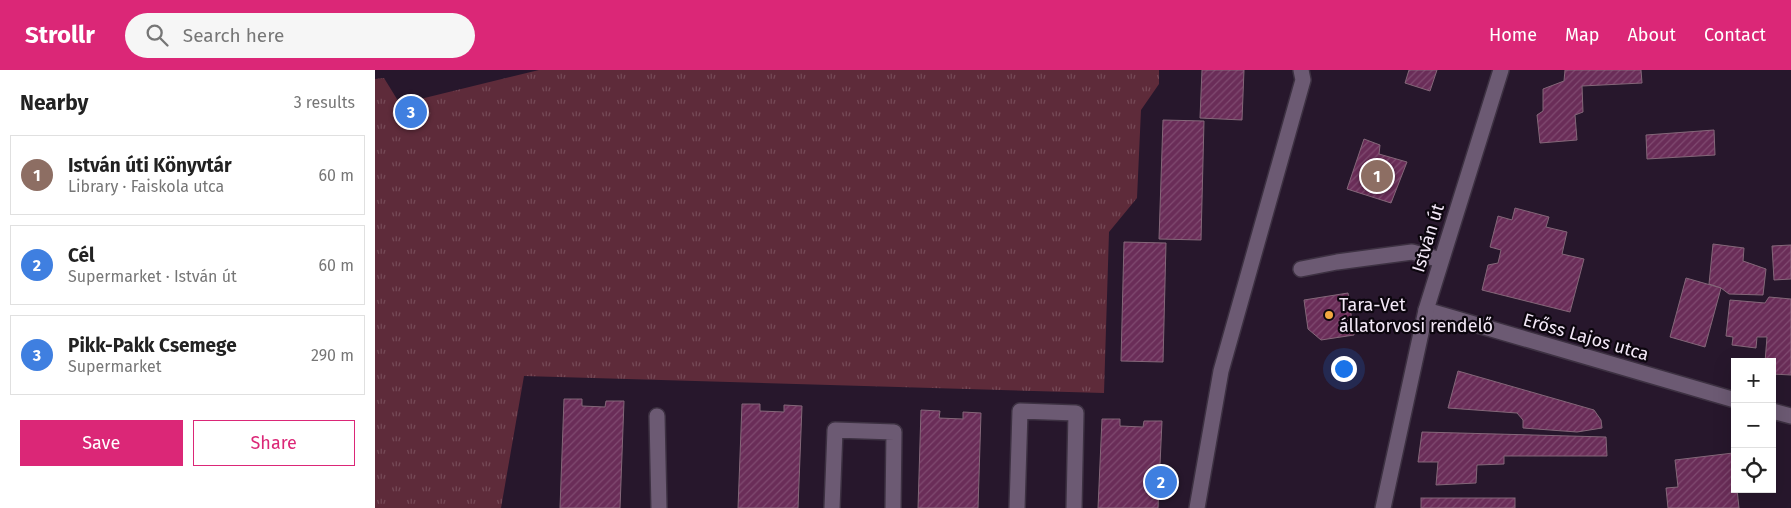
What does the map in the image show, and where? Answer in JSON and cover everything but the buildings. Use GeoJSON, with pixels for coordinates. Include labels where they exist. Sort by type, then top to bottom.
{"type":"FeatureCollection","features":[{"type":"Feature","properties":{"kind":"street","name":"István út"},"geometry":{"type":"LineString","coordinates":[[1383,508],[1426,310],[1501,70]]}},
{"type":"Feature","properties":{"kind":"street"},"geometry":{"type":"LineString","coordinates":[[1197,508],[1221,371],[1302,75]]}},
{"type":"Feature","properties":{"kind":"street"},"geometry":{"type":"LineString","coordinates":[[1301,270],[1337,262],[1412,252],[1441,260]]}},
{"type":"Feature","properties":{"kind":"street","name":"Erőss Lajos utca"},"geometry":{"type":"LineString","coordinates":[[1426,310],[1731,399]]}},
{"type":"Feature","properties":{"kind":"street"},"geometry":{"type":"LineString","coordinates":[[1017,508],[1021,411],[1076,412],[1074,508]]}},
{"type":"Feature","properties":{"kind":"street"},"geometry":{"type":"LineString","coordinates":[[1776,412],[1791,416]]}},
{"type":"Feature","properties":{"kind":"street"},"geometry":{"type":"LineString","coordinates":[[657,416],[659,508]]}},
{"type":"Feature","properties":{"kind":"street"},"geometry":{"type":"LineString","coordinates":[[832,508],[835,430],[894,432],[893,508]]}},
{"type":"Feature","properties":{"kind":"green space"},"geometry":{"type":"Polygon","coordinates":[[[539,70],[1159,70],[1159,84],[1141,110],[1137,198],[1109,232],[1104,393],[524,376],[501,508],[375,508],[375,79],[384,78],[400,104],[539,70]]]}},
{"type":"Feature","properties":{"kind":"place","name":"Pikk-Pakk Csemege"},"geometry":{"type":"Point","coordinates":[411,112]}},
{"type":"Feature","properties":{"kind":"place","name":"István úti Könyvtár"},"geometry":{"type":"Point","coordinates":[1377,176]}},
{"type":"Feature","properties":{"kind":"place","name":"Tara-Vet állatorvosi rendelő"},"geometry":{"type":"Point","coordinates":[1329,315]}},
{"type":"Feature","properties":{"kind":"place","name":"Cél"},"geometry":{"type":"Point","coordinates":[1161,482]}}]}
